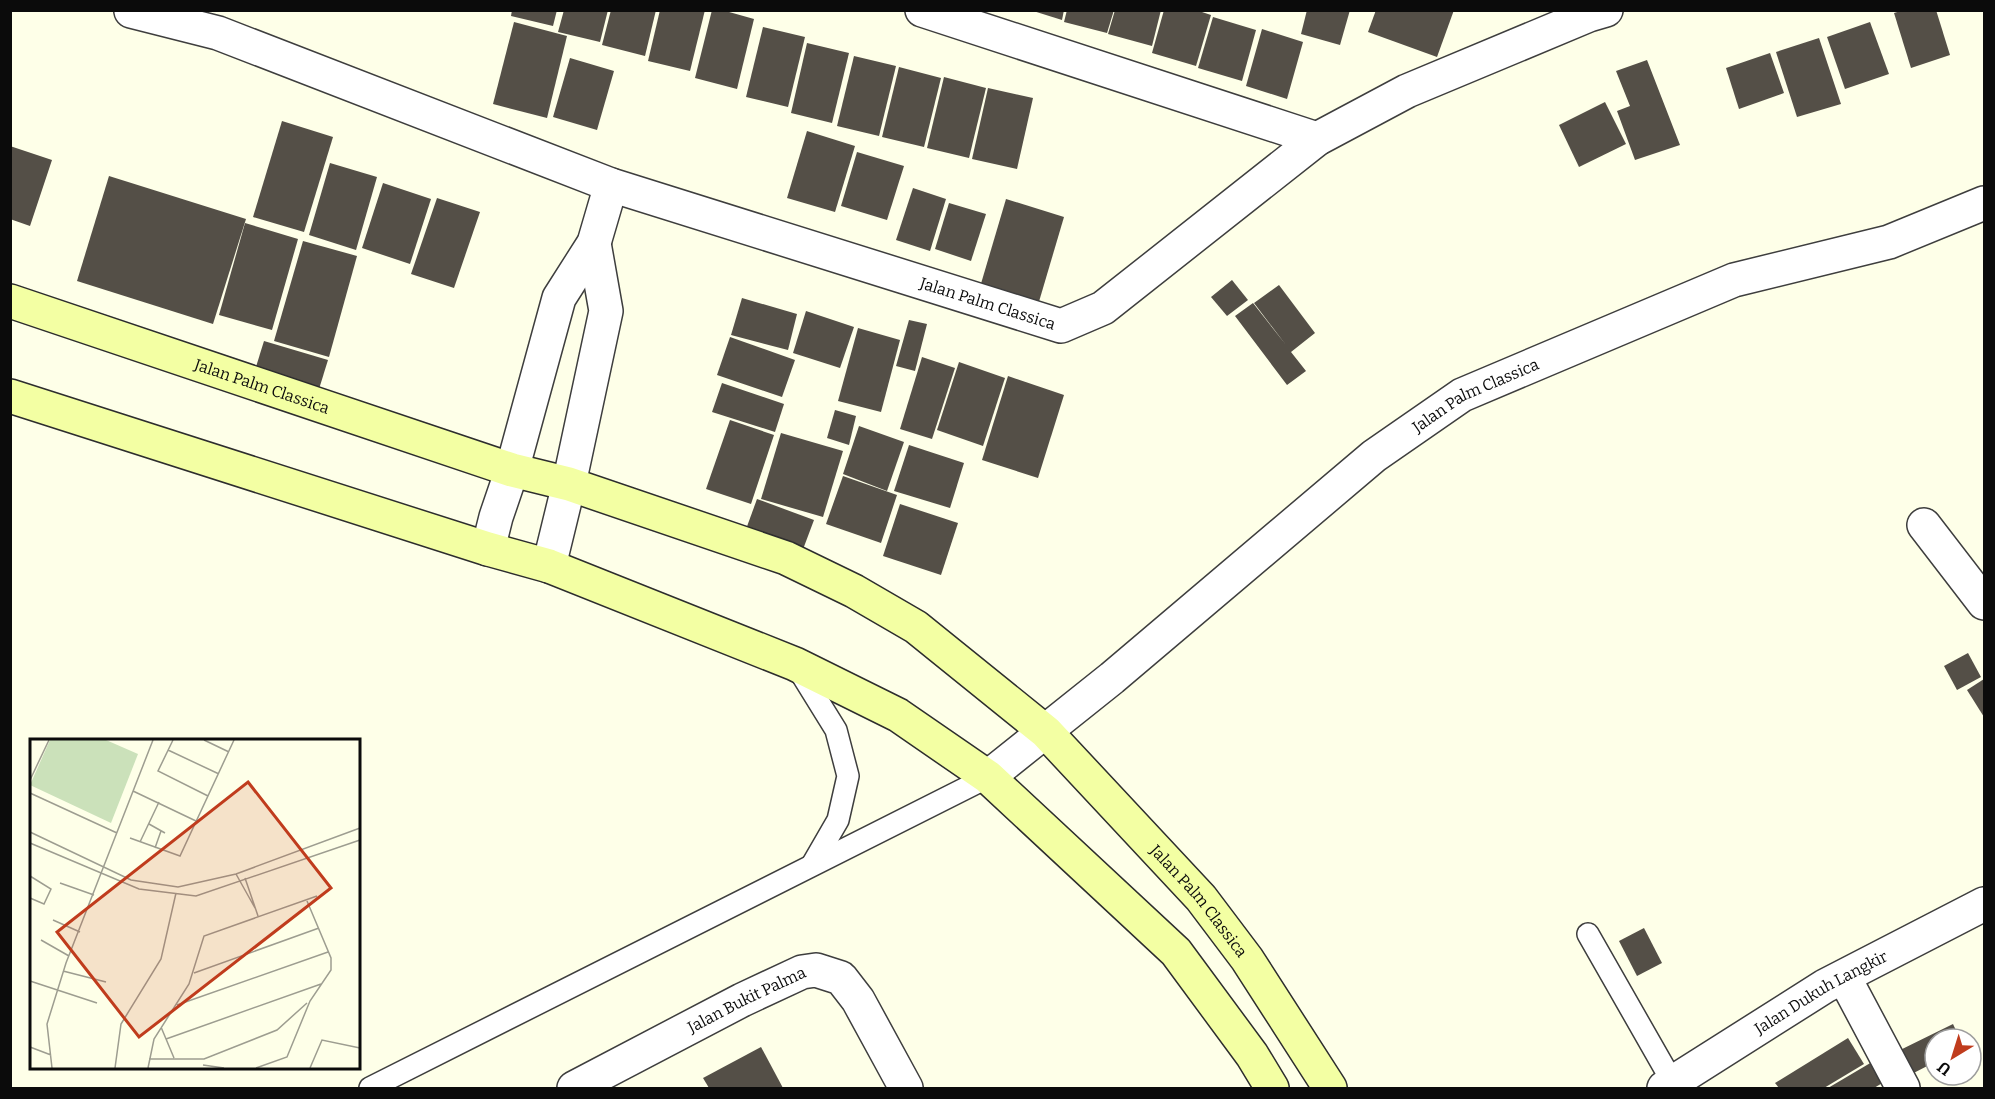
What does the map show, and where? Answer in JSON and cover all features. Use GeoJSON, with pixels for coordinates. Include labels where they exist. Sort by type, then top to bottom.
{"type":"FeatureCollection","features":[{"type":"Feature","properties":{"kind":"street"},"geometry":{"type":"LineString","coordinates":[[922,10],[1317,139]]}},
{"type":"Feature","properties":{"kind":"street","name":"Jalan Palm Classica"},"geometry":{"type":"LineString","coordinates":[[131,11],[220,22],[611,185],[1061,326],[1103,308],[1317,139],[1407,92],[1590,12]]}},
{"type":"Feature","properties":{"kind":"street"},"geometry":{"type":"LineString","coordinates":[[488,549],[559,298],[594,243],[611,185]]}},
{"type":"Feature","properties":{"kind":"street","name":"Jalan Palm Classica"},"geometry":{"type":"LineString","coordinates":[[988,777],[1046,732],[1374,456],[1462,395],[1734,280],[1889,242],[1984,203]]}},
{"type":"Feature","properties":{"kind":"street"},"geometry":{"type":"LineString","coordinates":[[549,566],[606,311],[594,243]]}},
{"type":"Feature","properties":{"kind":"street","name":"Jalan Palm Classica"},"geometry":{"type":"LineString","coordinates":[[10,302],[512,470],[569,484],[786,558],[854,591],[916,627],[1046,732],[1201,898],[1247,959],[1330,1089]]}},
{"type":"Feature","properties":{"kind":"street"},"geometry":{"type":"LineString","coordinates":[[10,396],[488,549],[549,566],[795,664],[898,715],[988,777],[1176,952],[1252,1054],[1272,1089]]}},
{"type":"Feature","properties":{"kind":"street"},"geometry":{"type":"LineString","coordinates":[[1924,525],[1984,603]]}},
{"type":"Feature","properties":{"kind":"street","name":"Jalan Dukuh Langkir"},"geometry":{"type":"LineString","coordinates":[[1669,1086],[1825,986],[1984,904]]}},
{"type":"Feature","properties":{"kind":"street","name":"Jalan Bukit Palma"},"geometry":{"type":"LineString","coordinates":[[574,1089],[742,1000],[802,972],[816,970],[841,978],[858,1000],[906,1089]]}},
{"type":"Feature","properties":{"kind":"street"},"geometry":{"type":"LineString","coordinates":[[1844,977],[1903,1089]]}},
{"type":"Feature","properties":{"kind":"lane"},"geometry":{"type":"LineString","coordinates":[[795,664],[836,730],[848,776],[838,820],[813,865]]}},
{"type":"Feature","properties":{"kind":"lane"},"geometry":{"type":"LineString","coordinates":[[370,1089],[988,777]]}},
{"type":"Feature","properties":{"kind":"lane"},"geometry":{"type":"LineString","coordinates":[[1588,934],[1669,1086]]}},
{"type":"Feature","properties":{"kind":"building"},"geometry":{"type":"Polygon","coordinates":[[[512,10],[557,10],[553,26],[511,16],[512,10]]]}},
{"type":"Feature","properties":{"kind":"building"},"geometry":{"type":"Polygon","coordinates":[[[564,10],[608,10],[600,42],[558,32],[564,10]]]}},
{"type":"Feature","properties":{"kind":"building"},"geometry":{"type":"Polygon","coordinates":[[[611,10],[656,10],[645,56],[602,45],[611,10]]]}},
{"type":"Feature","properties":{"kind":"building"},"geometry":{"type":"Polygon","coordinates":[[[660,10],[705,10],[690,71],[648,61],[660,10]]]}},
{"type":"Feature","properties":{"kind":"building"},"geometry":{"type":"Polygon","coordinates":[[[712,10],[722,10],[754,19],[737,89],[695,78],[712,10]]]}},
{"type":"Feature","properties":{"kind":"building"},"geometry":{"type":"Polygon","coordinates":[[[1030,10],[1064,10],[1062,20],[1030,10]]]}},
{"type":"Feature","properties":{"kind":"building"},"geometry":{"type":"Polygon","coordinates":[[[1067,10],[1114,10],[1107,33],[1064,22],[1067,10]]]}},
{"type":"Feature","properties":{"kind":"building"},"geometry":{"type":"Polygon","coordinates":[[[1115,10],[1161,10],[1152,46],[1108,34],[1115,10]]]}},
{"type":"Feature","properties":{"kind":"building"},"geometry":{"type":"Polygon","coordinates":[[[1164,10],[1196,10],[1211,15],[1196,66],[1152,53],[1164,10]]]}},
{"type":"Feature","properties":{"kind":"building"},"geometry":{"type":"Polygon","coordinates":[[[1307,10],[1350,10],[1340,45],[1301,34],[1307,10]]]}},
{"type":"Feature","properties":{"kind":"building"},"geometry":{"type":"Polygon","coordinates":[[[1376,10],[1454,10],[1437,57],[1368,32],[1376,10]]]}},
{"type":"Feature","properties":{"kind":"building"},"geometry":{"type":"Polygon","coordinates":[[[1904,10],[1936,10],[1950,55],[1911,68],[1894,13],[1904,10]]]}},
{"type":"Feature","properties":{"kind":"building"},"geometry":{"type":"Polygon","coordinates":[[[1213,17],[1256,30],[1242,81],[1198,68],[1213,17]]]}},
{"type":"Feature","properties":{"kind":"building"},"geometry":{"type":"Polygon","coordinates":[[[514,22],[567,36],[547,118],[493,104],[514,22]]]}},
{"type":"Feature","properties":{"kind":"building"},"geometry":{"type":"Polygon","coordinates":[[[1870,22],[1889,74],[1845,89],[1827,37],[1870,22]]]}},
{"type":"Feature","properties":{"kind":"building"},"geometry":{"type":"Polygon","coordinates":[[[763,27],[805,37],[788,107],[746,97],[763,27]]]}},
{"type":"Feature","properties":{"kind":"building"},"geometry":{"type":"Polygon","coordinates":[[[1262,29],[1303,42],[1287,99],[1246,86],[1262,29]]]}},
{"type":"Feature","properties":{"kind":"building"},"geometry":{"type":"Polygon","coordinates":[[[1819,38],[1841,104],[1797,117],[1776,52],[1819,38]]]}},
{"type":"Feature","properties":{"kind":"building"},"geometry":{"type":"Polygon","coordinates":[[[807,43],[849,53],[832,123],[791,113],[807,43]]]}},
{"type":"Feature","properties":{"kind":"building"},"geometry":{"type":"Polygon","coordinates":[[[1770,53],[1784,93],[1739,109],[1726,68],[1770,53]]]}},
{"type":"Feature","properties":{"kind":"building"},"geometry":{"type":"Polygon","coordinates":[[[854,56],[896,66],[879,136],[837,126],[854,56]]]}},
{"type":"Feature","properties":{"kind":"building"},"geometry":{"type":"Polygon","coordinates":[[[570,58],[614,71],[597,130],[553,117],[570,58]]]}},
{"type":"Feature","properties":{"kind":"building"},"geometry":{"type":"Polygon","coordinates":[[[1647,60],[1680,145],[1635,160],[1617,111],[1630,106],[1616,71],[1647,60]]]}},
{"type":"Feature","properties":{"kind":"building"},"geometry":{"type":"Polygon","coordinates":[[[899,67],[941,78],[924,147],[882,137],[899,67]]]}},
{"type":"Feature","properties":{"kind":"building"},"geometry":{"type":"Polygon","coordinates":[[[944,77],[986,88],[969,158],[927,148],[944,77]]]}},
{"type":"Feature","properties":{"kind":"building"},"geometry":{"type":"Polygon","coordinates":[[[988,88],[1033,98],[1017,169],[972,159],[988,88]]]}},
{"type":"Feature","properties":{"kind":"building"},"geometry":{"type":"Polygon","coordinates":[[[1605,102],[1626,144],[1579,167],[1559,125],[1605,102]]]}},
{"type":"Feature","properties":{"kind":"building"},"geometry":{"type":"Polygon","coordinates":[[[282,121],[333,137],[304,232],[253,217],[282,121]]]}},
{"type":"Feature","properties":{"kind":"building"},"geometry":{"type":"Polygon","coordinates":[[[807,131],[855,146],[835,212],[787,198],[807,131]]]}},
{"type":"Feature","properties":{"kind":"building"},"geometry":{"type":"Polygon","coordinates":[[[10,146],[52,160],[30,226],[10,219],[10,146]]]}},
{"type":"Feature","properties":{"kind":"building"},"geometry":{"type":"Polygon","coordinates":[[[857,152],[904,166],[887,220],[841,206],[857,152]]]}},
{"type":"Feature","properties":{"kind":"building"},"geometry":{"type":"Polygon","coordinates":[[[330,163],[377,177],[356,250],[309,235],[330,163]]]}},
{"type":"Feature","properties":{"kind":"building"},"geometry":{"type":"Polygon","coordinates":[[[109,176],[246,219],[213,324],[77,281],[109,176]]]}},
{"type":"Feature","properties":{"kind":"building"},"geometry":{"type":"Polygon","coordinates":[[[383,183],[431,199],[410,264],[362,248],[383,183]]]}},
{"type":"Feature","properties":{"kind":"building"},"geometry":{"type":"Polygon","coordinates":[[[913,188],[946,199],[930,251],[896,240],[913,188]]]}},
{"type":"Feature","properties":{"kind":"building"},"geometry":{"type":"Polygon","coordinates":[[[437,198],[480,212],[454,288],[411,274],[437,198]]]}},
{"type":"Feature","properties":{"kind":"building"},"geometry":{"type":"Polygon","coordinates":[[[1006,199],[1064,217],[1038,305],[980,287],[1006,199]]]}},
{"type":"Feature","properties":{"kind":"building"},"geometry":{"type":"Polygon","coordinates":[[[949,203],[986,214],[971,261],[935,249],[949,203]]]}},
{"type":"Feature","properties":{"kind":"building"},"geometry":{"type":"Polygon","coordinates":[[[245,223],[298,239],[272,330],[219,315],[245,223]]]}},
{"type":"Feature","properties":{"kind":"building"},"geometry":{"type":"Polygon","coordinates":[[[303,241],[357,256],[329,357],[274,341],[303,241]]]}},
{"type":"Feature","properties":{"kind":"building"},"geometry":{"type":"Polygon","coordinates":[[[1232,280],[1248,300],[1227,316],[1211,297],[1232,280]]]}},
{"type":"Feature","properties":{"kind":"building"},"geometry":{"type":"Polygon","coordinates":[[[1279,285],[1315,333],[1291,352],[1306,371],[1287,385],[1235,316],[1253,303],[1286,345],[1254,303],[1279,285]]]}},
{"type":"Feature","properties":{"kind":"building"},"geometry":{"type":"Polygon","coordinates":[[[742,298],[797,314],[788,350],[731,335],[742,298]]]}},
{"type":"Feature","properties":{"kind":"building"},"geometry":{"type":"Polygon","coordinates":[[[806,311],[854,327],[840,368],[793,353],[806,311]]]}},
{"type":"Feature","properties":{"kind":"building"},"geometry":{"type":"Polygon","coordinates":[[[909,320],[927,324],[915,371],[896,366],[909,320]]]}},
{"type":"Feature","properties":{"kind":"building"},"geometry":{"type":"Polygon","coordinates":[[[858,328],[900,340],[881,412],[838,401],[858,328]]]}},
{"type":"Feature","properties":{"kind":"building"},"geometry":{"type":"Polygon","coordinates":[[[730,337],[795,360],[782,397],[717,375],[730,337]]]}},
{"type":"Feature","properties":{"kind":"building"},"geometry":{"type":"Polygon","coordinates":[[[264,341],[328,360],[319,389],[255,370],[264,341]]]}},
{"type":"Feature","properties":{"kind":"building"},"geometry":{"type":"Polygon","coordinates":[[[922,357],[955,368],[932,439],[900,429],[922,357]]]}},
{"type":"Feature","properties":{"kind":"building"},"geometry":{"type":"Polygon","coordinates":[[[959,362],[1005,378],[983,446],[937,430],[959,362]]]}},
{"type":"Feature","properties":{"kind":"building"},"geometry":{"type":"Polygon","coordinates":[[[1008,376],[1064,395],[1038,478],[982,460],[1008,376]]]}},
{"type":"Feature","properties":{"kind":"building"},"geometry":{"type":"Polygon","coordinates":[[[722,383],[784,404],[775,432],[712,412],[722,383]]]}},
{"type":"Feature","properties":{"kind":"building"},"geometry":{"type":"Polygon","coordinates":[[[835,410],[856,416],[849,445],[827,438],[835,410]]]}},
{"type":"Feature","properties":{"kind":"building"},"geometry":{"type":"Polygon","coordinates":[[[730,420],[774,435],[751,504],[706,489],[730,420]]]}},
{"type":"Feature","properties":{"kind":"building"},"geometry":{"type":"Polygon","coordinates":[[[859,426],[904,442],[887,491],[843,474],[859,426]]]}},
{"type":"Feature","properties":{"kind":"building"},"geometry":{"type":"Polygon","coordinates":[[[781,433],[843,451],[823,517],[761,499],[781,433]]]}},
{"type":"Feature","properties":{"kind":"building"},"geometry":{"type":"Polygon","coordinates":[[[909,445],[964,463],[950,508],[894,491],[909,445]]]}},
{"type":"Feature","properties":{"kind":"building"},"geometry":{"type":"Polygon","coordinates":[[[843,476],[897,495],[881,543],[826,524],[843,476]]]}},
{"type":"Feature","properties":{"kind":"building"},"geometry":{"type":"Polygon","coordinates":[[[757,499],[814,520],[802,552],[745,532],[757,499]]]}},
{"type":"Feature","properties":{"kind":"building"},"geometry":{"type":"Polygon","coordinates":[[[900,504],[958,523],[941,575],[883,556],[900,504]]]}},
{"type":"Feature","properties":{"kind":"building"},"geometry":{"type":"Polygon","coordinates":[[[1968,653],[1981,677],[1957,690],[1944,666],[1968,653]]]}},
{"type":"Feature","properties":{"kind":"building"},"geometry":{"type":"Polygon","coordinates":[[[1984,679],[1984,717],[1967,690],[1984,679]]]}},
{"type":"Feature","properties":{"kind":"building"},"geometry":{"type":"Polygon","coordinates":[[[1644,928],[1662,963],[1637,976],[1619,941],[1644,928]]]}},
{"type":"Feature","properties":{"kind":"building"},"geometry":{"type":"Polygon","coordinates":[[[1848,1038],[1864,1064],[1824,1088],[1779,1088],[1775,1083],[1848,1038]]]}},
{"type":"Feature","properties":{"kind":"building"},"geometry":{"type":"Polygon","coordinates":[[[1923,1039],[1923,1068],[1902,1079],[1890,1055],[1923,1039]]]}},
{"type":"Feature","properties":{"kind":"building"},"geometry":{"type":"Polygon","coordinates":[[[761,1047],[783,1088],[709,1088],[703,1078],[761,1047]]]}},
{"type":"Feature","properties":{"kind":"building"},"geometry":{"type":"Polygon","coordinates":[[[1872,1062],[1884,1082],[1874,1088],[1828,1088],[1872,1062]]]}}]}
